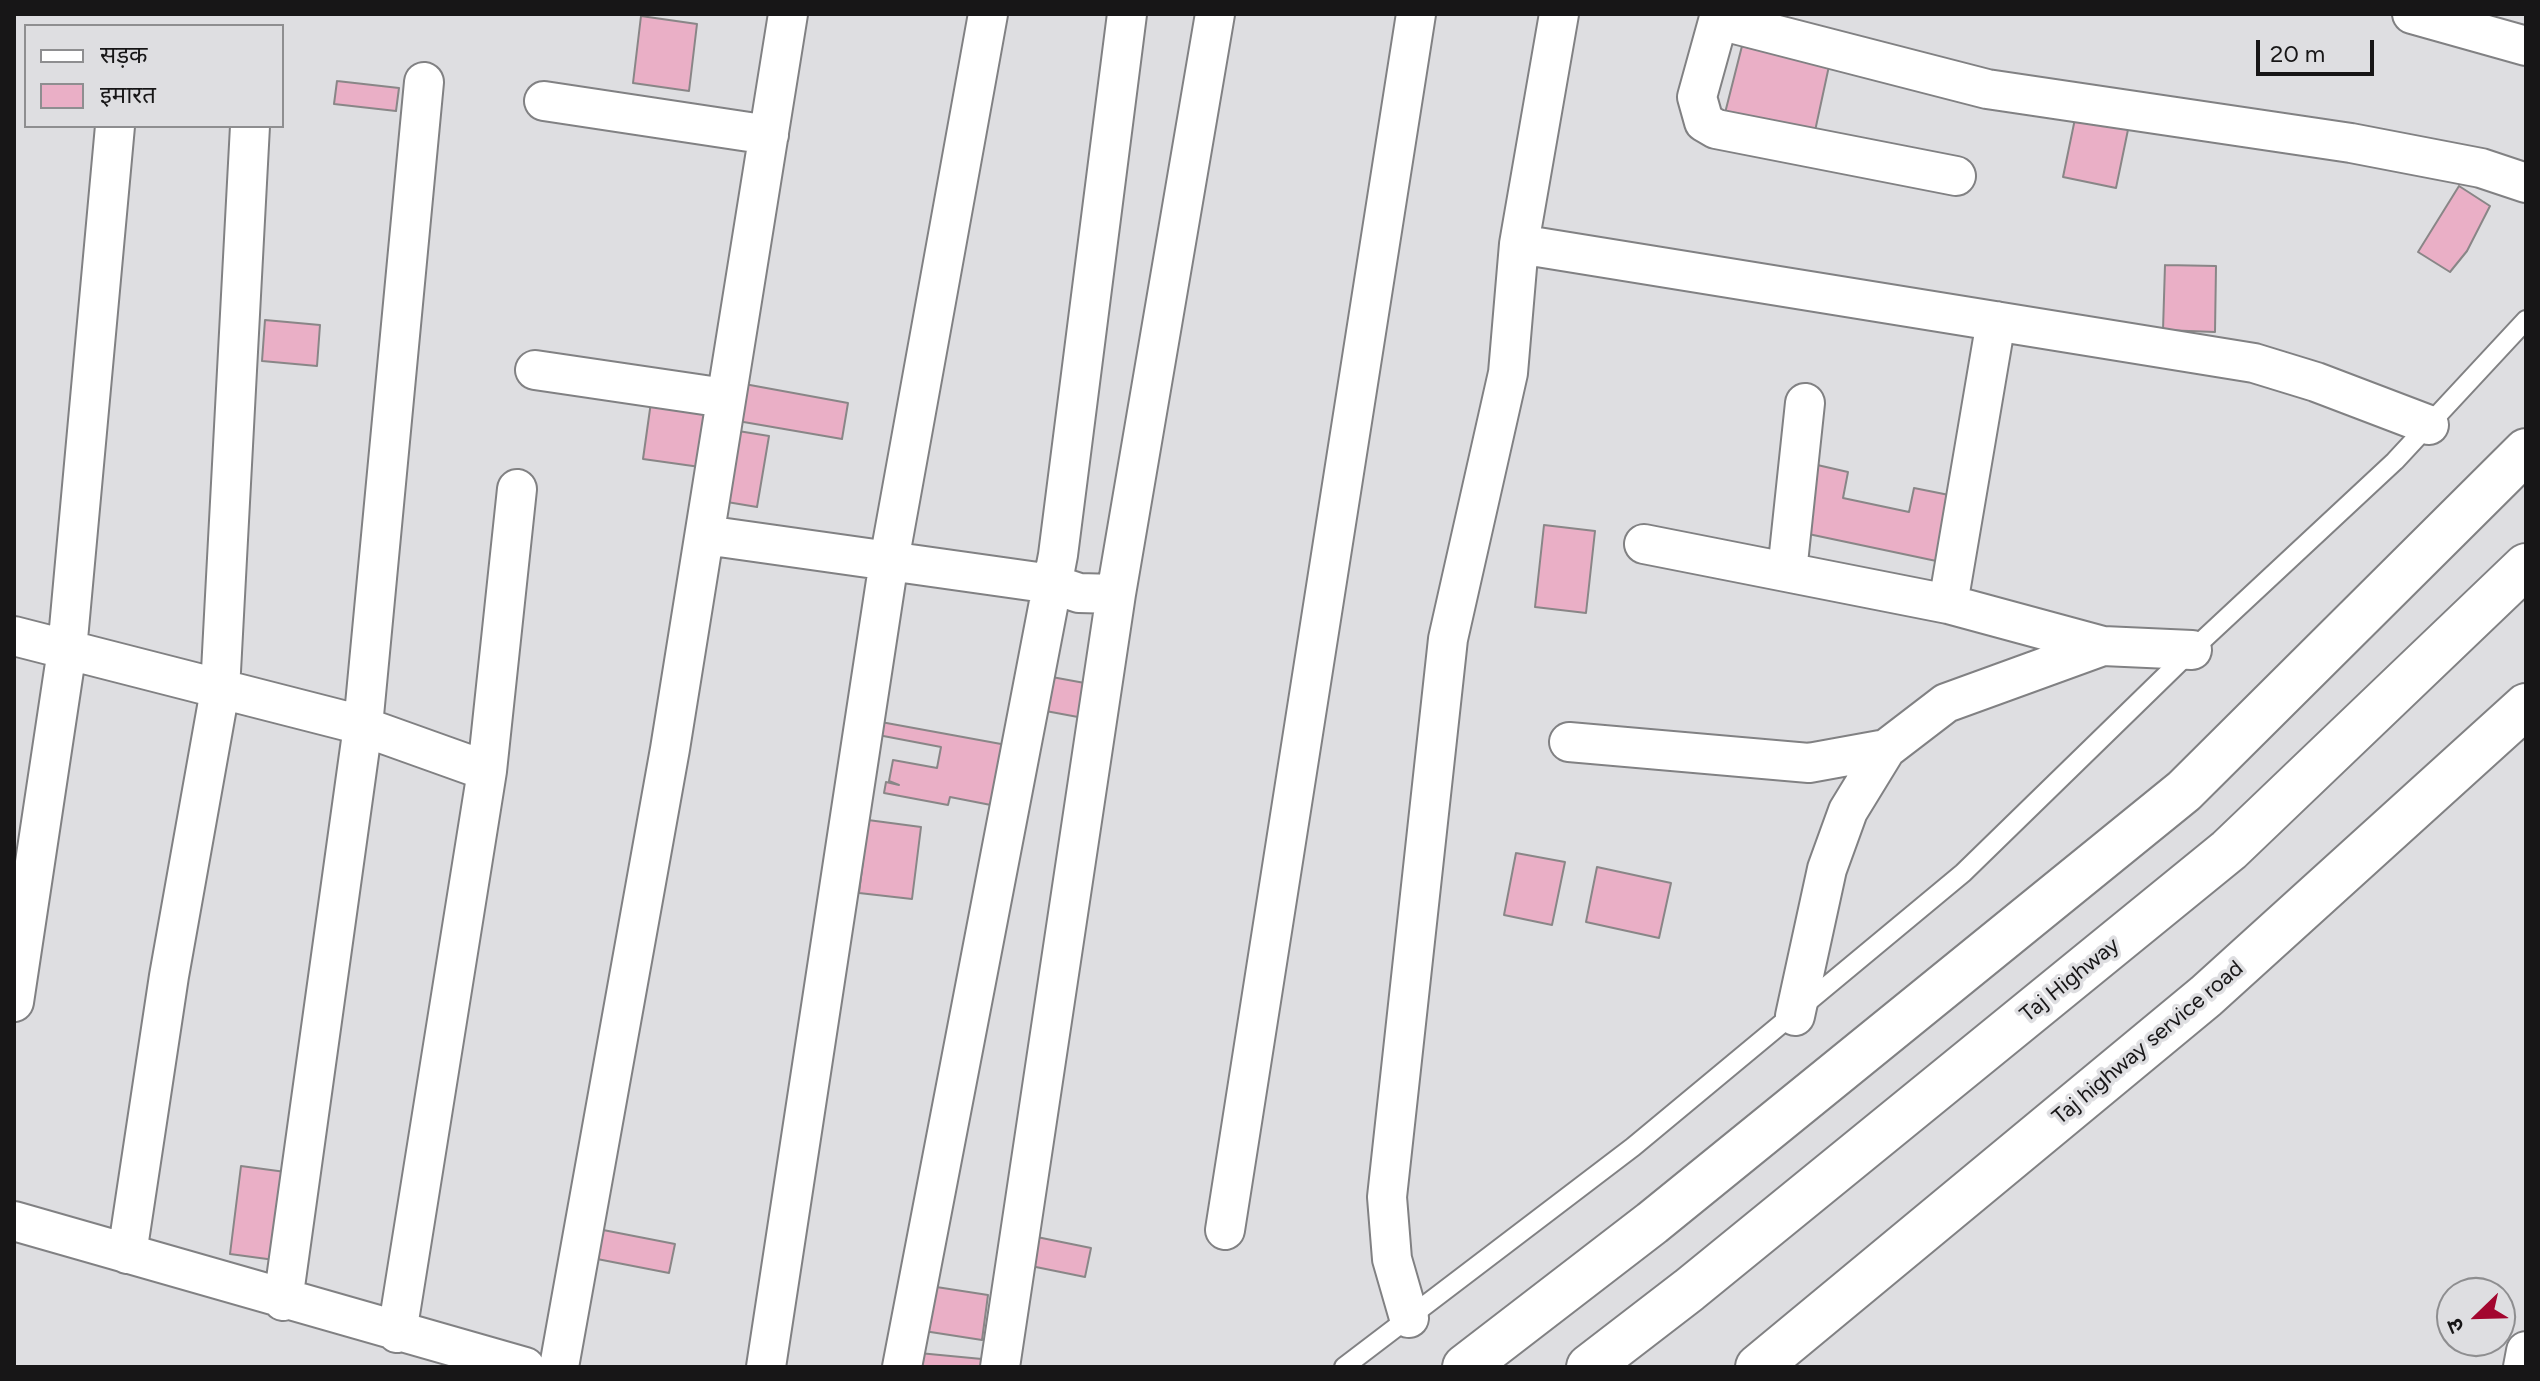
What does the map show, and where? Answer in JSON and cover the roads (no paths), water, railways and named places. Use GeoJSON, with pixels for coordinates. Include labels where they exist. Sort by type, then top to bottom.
{"type":"FeatureCollection","features":[{"type":"Feature","properties":{"kind":"main road"},"geometry":{"type":"LineString","coordinates":[[1465,1367],[1652,1223],[2184,791],[2526,451]]}},
{"type":"Feature","properties":{"kind":"main road","name":"Taj Highway"},"geometry":{"type":"LineString","coordinates":[[1589,1367],[1701,1280],[2229,850],[2526,566]]}},
{"type":"Feature","properties":{"kind":"main road","name":"Taj highway service road"},"geometry":{"type":"LineString","coordinates":[[1758,1367],[2206,996],[2526,706]]}},
{"type":"Feature","properties":{"kind":"street"},"geometry":{"type":"LineString","coordinates":[[559,1367],[705,535],[788,14]]}},
{"type":"Feature","properties":{"kind":"street"},"geometry":{"type":"LineString","coordinates":[[766,1367],[889,561],[988,14]]}},
{"type":"Feature","properties":{"kind":"street"},"geometry":{"type":"LineString","coordinates":[[902,1367],[1052,584],[1127,14]]}},
{"type":"Feature","properties":{"kind":"street"},"geometry":{"type":"LineString","coordinates":[[1000,1367],[1116,594],[1215,14]]}},
{"type":"Feature","properties":{"kind":"street"},"geometry":{"type":"LineString","coordinates":[[1225,1230],[1416,14]]}},
{"type":"Feature","properties":{"kind":"street"},"geometry":{"type":"LineString","coordinates":[[1409,1318],[1392,1259],[1387,1197],[1448,639],[1508,373],[1519,244],[1559,14]]}},
{"type":"Feature","properties":{"kind":"street"},"geometry":{"type":"LineString","coordinates":[[2412,14],[2526,46]]}},
{"type":"Feature","properties":{"kind":"street"},"geometry":{"type":"LineString","coordinates":[[1956,176],[1716,129],[1704,122],[1697,97],[1719,17],[1987,89],[2351,143],[2481,168],[2526,183]]}},
{"type":"Feature","properties":{"kind":"street"},"geometry":{"type":"LineString","coordinates":[[283,1301],[363,726],[424,82]]}},
{"type":"Feature","properties":{"kind":"street"},"geometry":{"type":"LineString","coordinates":[[544,101],[769,135]]}},
{"type":"Feature","properties":{"kind":"street"},"geometry":{"type":"LineString","coordinates":[[14,1002],[67,650],[115,128]]}},
{"type":"Feature","properties":{"kind":"street"},"geometry":{"type":"LineString","coordinates":[[127,1254],[169,976],[220,690],[250,128]]}},
{"type":"Feature","properties":{"kind":"street"},"geometry":{"type":"LineString","coordinates":[[1519,244],[2254,363],[2316,382],[2429,425]]}},
{"type":"Feature","properties":{"kind":"street"},"geometry":{"type":"LineString","coordinates":[[1948,604],[1996,321]]}},
{"type":"Feature","properties":{"kind":"street"},"geometry":{"type":"LineString","coordinates":[[535,370],[725,398]]}},
{"type":"Feature","properties":{"kind":"street"},"geometry":{"type":"LineString","coordinates":[[1787,572],[1805,403]]}},
{"type":"Feature","properties":{"kind":"street"},"geometry":{"type":"LineString","coordinates":[[397,1333],[487,771],[517,489]]}},
{"type":"Feature","properties":{"kind":"street"},"geometry":{"type":"LineString","coordinates":[[705,535],[1052,584],[1079,593],[1116,594]]}},
{"type":"Feature","properties":{"kind":"street"},"geometry":{"type":"LineString","coordinates":[[1644,544],[1948,604],[2103,646],[2192,650]]}},
{"type":"Feature","properties":{"kind":"street"},"geometry":{"type":"LineString","coordinates":[[14,636],[363,726],[487,771]]}},
{"type":"Feature","properties":{"kind":"street"},"geometry":{"type":"LineString","coordinates":[[1795,1016],[1827,869],[1848,811],[1886,749],[1946,703],[2103,646]]}},
{"type":"Feature","properties":{"kind":"street"},"geometry":{"type":"LineString","coordinates":[[1569,742],[1809,763],[1886,749]]}},
{"type":"Feature","properties":{"kind":"street"},"geometry":{"type":"LineString","coordinates":[[14,1221],[283,1301],[525,1367]]}},
{"type":"Feature","properties":{"kind":"street"},"geometry":{"type":"LineString","coordinates":[[2523,1367],[2526,1351]]}},
{"type":"Feature","properties":{"kind":"lane"},"geometry":{"type":"LineString","coordinates":[[1344,1367],[1633,1147],[1795,1016],[1963,873],[2429,425],[2526,320]]}}]}
